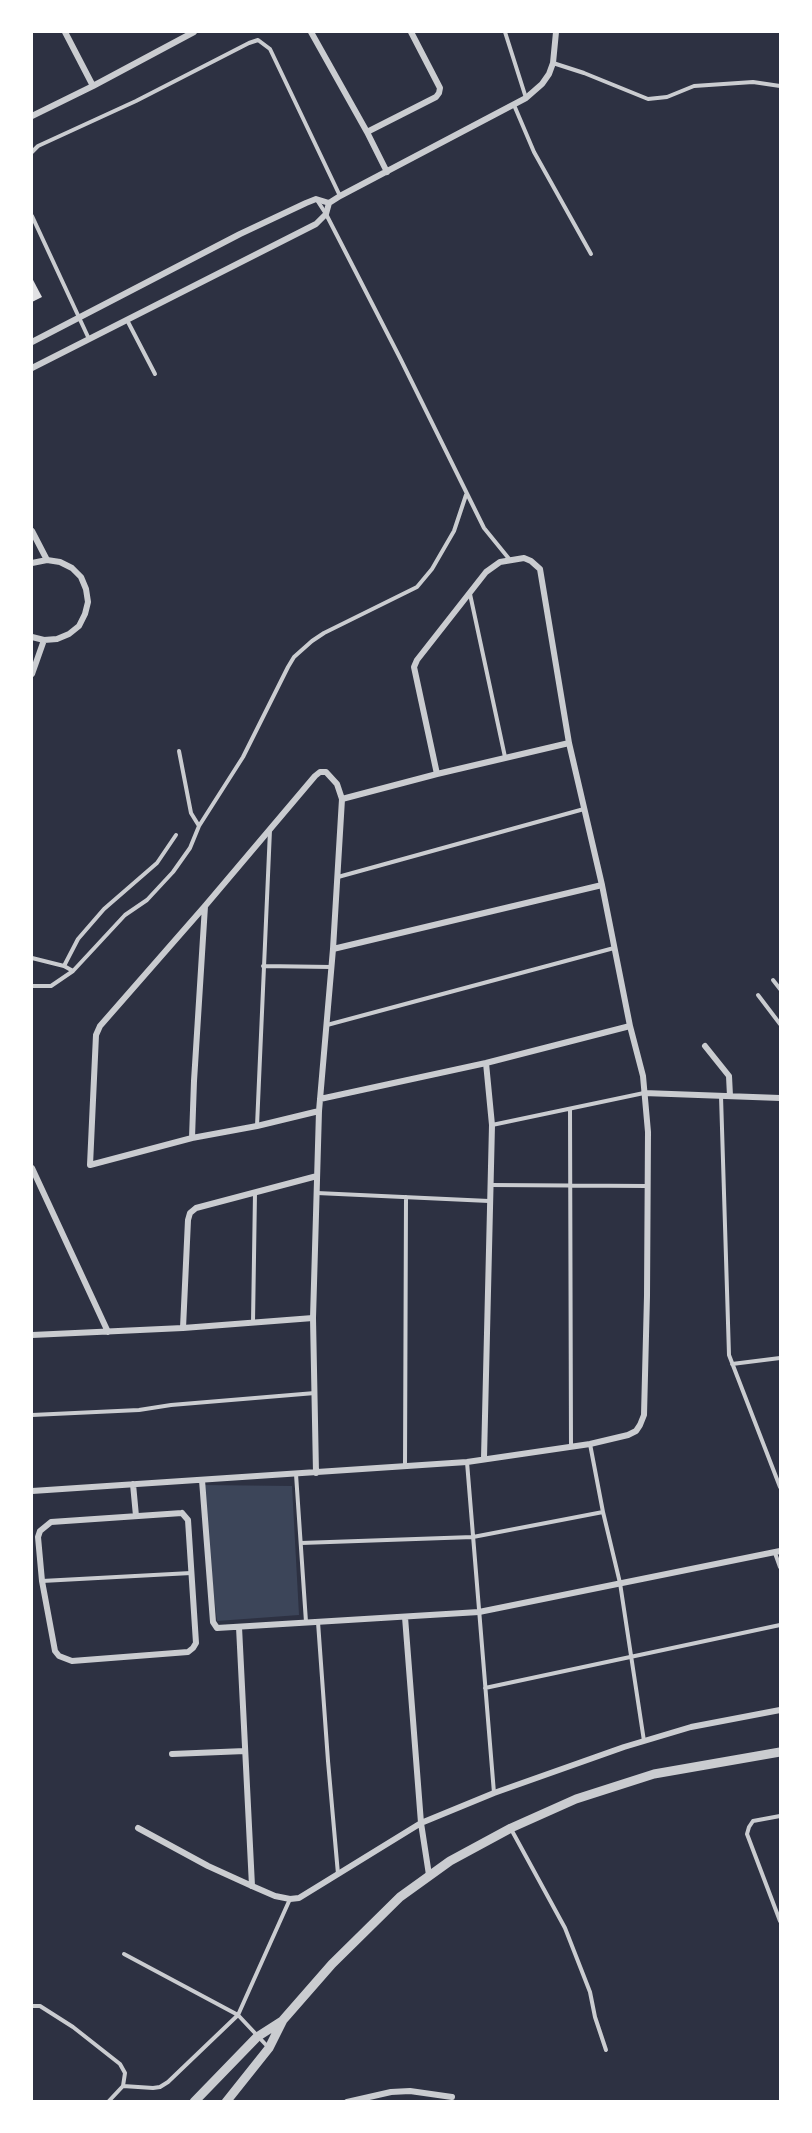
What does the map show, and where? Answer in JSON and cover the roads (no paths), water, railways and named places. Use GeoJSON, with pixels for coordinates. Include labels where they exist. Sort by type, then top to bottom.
{"type":"FeatureCollection","features":[{"type":"Feature","properties":{"kind":"street"},"geometry":{"type":"LineString","coordinates":[[65,32],[93,86]]}},
{"type":"Feature","properties":{"kind":"street"},"geometry":{"type":"LineString","coordinates":[[32,116],[194,32]]}},
{"type":"Feature","properties":{"kind":"street"},"geometry":{"type":"LineString","coordinates":[[311,32],[387,172]]}},
{"type":"Feature","properties":{"kind":"street"},"geometry":{"type":"LineString","coordinates":[[367,132],[436,97],[439,93],[440,88],[411,32]]}},
{"type":"Feature","properties":{"kind":"street"},"geometry":{"type":"LineString","coordinates":[[32,342],[240,234],[316,199],[329,202],[526,98],[542,84],[554,63],[556,32]]}},
{"type":"Feature","properties":{"kind":"street"},"geometry":{"type":"LineString","coordinates":[[32,368],[316,224],[326,214],[329,202]]}},
{"type":"Feature","properties":{"kind":"street"},"geometry":{"type":"LineString","coordinates":[[32,531],[47,560]]}},
{"type":"Feature","properties":{"kind":"street"},"geometry":{"type":"LineString","coordinates":[[32,1491],[467,1462],[590,1444],[636,1431],[644,1414],[648,1132],[643,1076],[630,1026],[602,885],[569,742],[540,569],[524,558],[500,562],[494,566],[470,593],[417,660],[414,667],[437,774]]}},
{"type":"Feature","properties":{"kind":"street"},"geometry":{"type":"LineString","coordinates":[[32,563],[47,560],[60,562],[76,573],[86,589],[88,602],[79,626],[69,634],[57,639],[44,640],[32,637]]}},
{"type":"Feature","properties":{"kind":"street"},"geometry":{"type":"LineString","coordinates":[[32,674],[44,640]]}},
{"type":"Feature","properties":{"kind":"street"},"geometry":{"type":"LineString","coordinates":[[342,799],[569,742]]}},
{"type":"Feature","properties":{"kind":"street"},"geometry":{"type":"LineString","coordinates":[[316,1473],[313,1317],[319,1111],[332,967],[342,799],[337,784],[326,772],[320,772],[315,776],[100,1026],[96,1035],[90,1166],[192,1138],[319,1111]]}},
{"type":"Feature","properties":{"kind":"street"},"geometry":{"type":"LineString","coordinates":[[333,949],[602,885]]}},
{"type":"Feature","properties":{"kind":"street"},"geometry":{"type":"LineString","coordinates":[[192,1138],[205,906]]}},
{"type":"Feature","properties":{"kind":"street"},"geometry":{"type":"LineString","coordinates":[[320,1099],[486,1063],[630,1026]]}},
{"type":"Feature","properties":{"kind":"street"},"geometry":{"type":"LineString","coordinates":[[705,1046],[729,1076],[730,1096]]}},
{"type":"Feature","properties":{"kind":"street"},"geometry":{"type":"LineString","coordinates":[[484,1458],[492,1125],[486,1063]]}},
{"type":"Feature","properties":{"kind":"street"},"geometry":{"type":"LineString","coordinates":[[644,1093],[780,1098]]}},
{"type":"Feature","properties":{"kind":"street"},"geometry":{"type":"LineString","coordinates":[[32,1168],[108,1332]]}},
{"type":"Feature","properties":{"kind":"street"},"geometry":{"type":"LineString","coordinates":[[183,1328],[190,1213],[196,1208],[317,1176]]}},
{"type":"Feature","properties":{"kind":"street"},"geometry":{"type":"LineString","coordinates":[[32,1335],[183,1328],[313,1317]]}},
{"type":"Feature","properties":{"kind":"street"},"geometry":{"type":"LineString","coordinates":[[202,1480],[213,1622],[218,1628],[479,1612],[778,1551]]}},
{"type":"Feature","properties":{"kind":"street"},"geometry":{"type":"LineString","coordinates":[[133,1484],[136,1516]]}},
{"type":"Feature","properties":{"kind":"street"},"geometry":{"type":"LineString","coordinates":[[183,1513],[186,1516],[196,1643],[194,1648],[188,1652],[72,1661],[65,1659],[54,1651],[42,1581],[38,1537],[40,1531],[51,1522],[136,1516],[183,1513]]}},
{"type":"Feature","properties":{"kind":"street"},"geometry":{"type":"LineString","coordinates":[[405,1617],[421,1823],[429,1875]]}},
{"type":"Feature","properties":{"kind":"street"},"geometry":{"type":"LineString","coordinates":[[239,1627],[252,1886]]}},
{"type":"Feature","properties":{"kind":"street"},"geometry":{"type":"LineString","coordinates":[[138,1828],[208,1866],[275,1896],[299,1898],[421,1823],[494,1792],[691,1727],[780,1710]]}},
{"type":"Feature","properties":{"kind":"street"},"geometry":{"type":"LineString","coordinates":[[172,1754],[245,1751]]}},
{"type":"Feature","properties":{"kind":"street"},"geometry":{"type":"LineString","coordinates":[[226,2102],[269,2048],[284,2020],[332,1964],[400,1897],[450,1861],[511,1828],[576,1799],[654,1774],[780,1752]]}},
{"type":"Feature","properties":{"kind":"street"},"geometry":{"type":"LineString","coordinates":[[194,2102],[257,2037],[284,2020]]}},
{"type":"Feature","properties":{"kind":"street"},"geometry":{"type":"LineString","coordinates":[[347,2102],[391,2092],[410,2091],[453,2097]]}},
{"type":"Feature","properties":{"kind":"lane"},"geometry":{"type":"LineString","coordinates":[[505,32],[526,98]]}},
{"type":"Feature","properties":{"kind":"lane"},"geometry":{"type":"LineString","coordinates":[[32,152],[38,146],[136,101],[258,40],[270,49],[340,196]]}},
{"type":"Feature","properties":{"kind":"lane"},"geometry":{"type":"LineString","coordinates":[[554,63],[648,99],[667,98],[694,86],[753,82],[780,86]]}},
{"type":"Feature","properties":{"kind":"lane"},"geometry":{"type":"LineString","coordinates":[[514,105],[534,152],[591,254]]}},
{"type":"Feature","properties":{"kind":"lane"},"geometry":{"type":"LineString","coordinates":[[316,199],[326,214],[400,358],[466,495],[484,528],[510,560]]}},
{"type":"Feature","properties":{"kind":"lane"},"geometry":{"type":"LineString","coordinates":[[32,216],[88,339]]}},
{"type":"Feature","properties":{"kind":"lane"},"geometry":{"type":"LineString","coordinates":[[127,320],[155,374]]}},
{"type":"Feature","properties":{"kind":"lane"},"geometry":{"type":"LineString","coordinates":[[32,986],[51,986],[73,971],[125,915],[147,900],[173,872],[190,848],[199,826],[243,758],[294,657],[324,633],[417,587],[432,569],[454,531],[466,495]]}},
{"type":"Feature","properties":{"kind":"lane"},"geometry":{"type":"LineString","coordinates":[[470,593],[505,758]]}},
{"type":"Feature","properties":{"kind":"lane"},"geometry":{"type":"LineString","coordinates":[[179,751],[191,813],[199,826]]}},
{"type":"Feature","properties":{"kind":"lane"},"geometry":{"type":"LineString","coordinates":[[338,877],[584,808]]}},
{"type":"Feature","properties":{"kind":"lane"},"geometry":{"type":"LineString","coordinates":[[257,1126],[270,829]]}},
{"type":"Feature","properties":{"kind":"lane"},"geometry":{"type":"LineString","coordinates":[[64,966],[78,939],[104,909],[157,863],[176,836]]}},
{"type":"Feature","properties":{"kind":"lane"},"geometry":{"type":"LineString","coordinates":[[327,1025],[615,947]]}},
{"type":"Feature","properties":{"kind":"lane"},"geometry":{"type":"LineString","coordinates":[[32,958],[64,966],[73,971]]}},
{"type":"Feature","properties":{"kind":"lane"},"geometry":{"type":"LineString","coordinates":[[263,966],[332,967]]}},
{"type":"Feature","properties":{"kind":"lane"},"geometry":{"type":"LineString","coordinates":[[773,980],[780,989]]}},
{"type":"Feature","properties":{"kind":"lane"},"geometry":{"type":"LineString","coordinates":[[758,995],[780,1024]]}},
{"type":"Feature","properties":{"kind":"lane"},"geometry":{"type":"LineString","coordinates":[[492,1125],[644,1093]]}},
{"type":"Feature","properties":{"kind":"lane"},"geometry":{"type":"LineString","coordinates":[[721,1095],[729,1355],[780,1487]]}},
{"type":"Feature","properties":{"kind":"lane"},"geometry":{"type":"LineString","coordinates":[[570,1109],[571,1447]]}},
{"type":"Feature","properties":{"kind":"lane"},"geometry":{"type":"LineString","coordinates":[[491,1185],[647,1186]]}},
{"type":"Feature","properties":{"kind":"lane"},"geometry":{"type":"LineString","coordinates":[[253,1322],[255,1192]]}},
{"type":"Feature","properties":{"kind":"lane"},"geometry":{"type":"LineString","coordinates":[[317,1193],[489,1201]]}},
{"type":"Feature","properties":{"kind":"lane"},"geometry":{"type":"LineString","coordinates":[[405,1467],[406,1197]]}},
{"type":"Feature","properties":{"kind":"lane"},"geometry":{"type":"LineString","coordinates":[[732,1365],[780,1358]]}},
{"type":"Feature","properties":{"kind":"lane"},"geometry":{"type":"LineString","coordinates":[[32,1415],[139,1410],[171,1404],[315,1393]]}},
{"type":"Feature","properties":{"kind":"lane"},"geometry":{"type":"LineString","coordinates":[[590,1444],[620,1583],[644,1741]]}},
{"type":"Feature","properties":{"kind":"lane"},"geometry":{"type":"LineString","coordinates":[[467,1462],[494,1792]]}},
{"type":"Feature","properties":{"kind":"lane"},"geometry":{"type":"LineString","coordinates":[[296,1474],[306,1623]]}},
{"type":"Feature","properties":{"kind":"lane"},"geometry":{"type":"LineString","coordinates":[[301,1543],[473,1537],[603,1512]]}},
{"type":"Feature","properties":{"kind":"lane"},"geometry":{"type":"LineString","coordinates":[[778,1551],[780,1567]]}},
{"type":"Feature","properties":{"kind":"lane"},"geometry":{"type":"LineString","coordinates":[[42,1581],[191,1573]]}},
{"type":"Feature","properties":{"kind":"lane"},"geometry":{"type":"LineString","coordinates":[[318,1622],[338,1874]]}},
{"type":"Feature","properties":{"kind":"lane"},"geometry":{"type":"LineString","coordinates":[[485,1688],[780,1625]]}},
{"type":"Feature","properties":{"kind":"lane"},"geometry":{"type":"LineString","coordinates":[[780,1815],[753,1821],[747,1834],[780,1921]]}},
{"type":"Feature","properties":{"kind":"lane"},"geometry":{"type":"LineString","coordinates":[[511,1828],[565,1928],[590,1992],[595,2017],[606,2050]]}},
{"type":"Feature","properties":{"kind":"lane"},"geometry":{"type":"LineString","coordinates":[[123,2085],[160,2087],[238,2015],[290,1899]]}},
{"type":"Feature","properties":{"kind":"lane"},"geometry":{"type":"LineString","coordinates":[[124,1954],[238,2015],[269,2048]]}},
{"type":"Feature","properties":{"kind":"lane"},"geometry":{"type":"LineString","coordinates":[[32,2006],[40,2006],[73,2027],[120,2064],[125,2073],[123,2085],[108,2102]]}}]}
